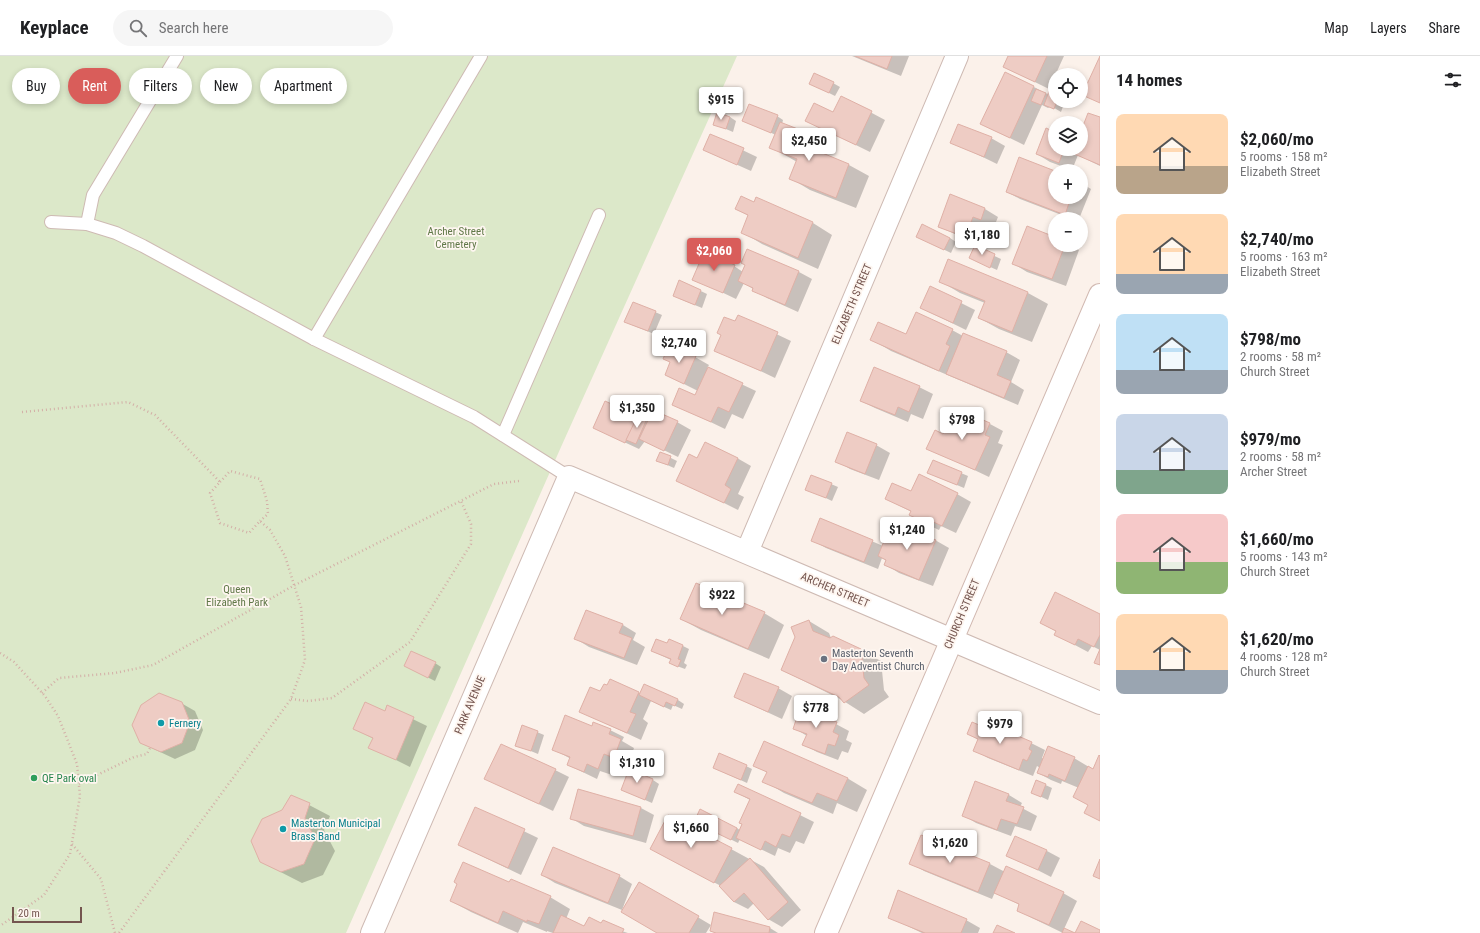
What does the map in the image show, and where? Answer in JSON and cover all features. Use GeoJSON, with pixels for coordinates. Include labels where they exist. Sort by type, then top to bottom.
{"type":"FeatureCollection","features":[{"type":"Feature","properties":{"kind":"street","name":"ELIZABETH STREET"},"geometry":{"type":"LineString","coordinates":[[747,552],[957,56]]}},
{"type":"Feature","properties":{"kind":"street","name":"CHURCH STREET"},"geometry":{"type":"LineString","coordinates":[[826,933],[1100,295]]}},
{"type":"Feature","properties":{"kind":"street","name":"ARCHER STREET"},"geometry":{"type":"LineString","coordinates":[[569,477],[1100,703]]}},
{"type":"Feature","properties":{"kind":"street","name":"PARK AVENUE"},"geometry":{"type":"LineString","coordinates":[[372,933],[569,477]]}},
{"type":"Feature","properties":{"kind":"lane"},"geometry":{"type":"LineString","coordinates":[[87,224],[93,195],[177,56]]}},
{"type":"Feature","properties":{"kind":"lane"},"geometry":{"type":"LineString","coordinates":[[314,339],[481,56]]}},
{"type":"Feature","properties":{"kind":"lane"},"geometry":{"type":"LineString","coordinates":[[503,435],[599,215]]}},
{"type":"Feature","properties":{"kind":"lane"},"geometry":{"type":"LineString","coordinates":[[52,222],[87,224],[116,233],[143,246],[314,339],[474,417],[569,477]]}},
{"type":"Feature","properties":{"kind":"path"},"geometry":{"type":"LineString","coordinates":[[22,412],[128,402],[155,415],[220,482]]}},
{"type":"Feature","properties":{"kind":"path"},"geometry":{"type":"LineString","coordinates":[[230,471],[260,478],[267,501],[268,514],[260,521],[249,533],[220,523],[210,493],[230,471]]}},
{"type":"Feature","properties":{"kind":"path"},"geometry":{"type":"LineString","coordinates":[[42,693],[59,678],[115,673],[153,665],[293,586],[494,484],[519,481]]}},
{"type":"Feature","properties":{"kind":"path"},"geometry":{"type":"LineString","coordinates":[[291,699],[308,701],[332,698],[410,642],[470,544],[471,524],[461,501]]}},
{"type":"Feature","properties":{"kind":"path"},"geometry":{"type":"LineString","coordinates":[[119,933],[291,699],[305,660],[301,607],[293,586],[285,556],[270,530],[260,521]]}},
{"type":"Feature","properties":{"kind":"path"},"geometry":{"type":"LineString","coordinates":[[0,653],[14,662],[42,693],[58,716],[77,764],[80,796],[70,854],[44,895],[0,926]]}},
{"type":"Feature","properties":{"kind":"path"},"geometry":{"type":"LineString","coordinates":[[79,784],[134,757],[147,754],[150,748]]}},
{"type":"Feature","properties":{"kind":"path"},"geometry":{"type":"LineString","coordinates":[[72,844],[102,879],[115,933]]}},
{"type":"Feature","properties":{"kind":"green space"},"geometry":{"type":"Polygon","coordinates":[[[0,56],[737,56],[561,447],[346,933],[0,933],[0,56]]]}},
{"type":"Feature","properties":{"kind":"building"},"geometry":{"type":"Polygon","coordinates":[[[855,56],[892,56],[887,69],[855,56]]]}},
{"type":"Feature","properties":{"kind":"building"},"geometry":{"type":"Polygon","coordinates":[[[1008,56],[1047,56],[1035,82],[1003,67],[1008,56]]]}},
{"type":"Feature","properties":{"kind":"building"},"geometry":{"type":"Polygon","coordinates":[[[1100,56],[1100,103],[1088,98],[1088,82],[1100,56]]]}},
{"type":"Feature","properties":{"kind":"building"},"geometry":{"type":"Polygon","coordinates":[[[1005,72],[1034,86],[1010,138],[980,124],[1005,72]]]}},
{"type":"Feature","properties":{"kind":"building"},"geometry":{"type":"Polygon","coordinates":[[[814,73],[834,82],[829,93],[809,84],[814,73]]]}},
{"type":"Feature","properties":{"kind":"building"},"geometry":{"type":"Polygon","coordinates":[[[1036,89],[1046,93],[1041,105],[1031,101],[1036,89]]]}},
{"type":"Feature","properties":{"kind":"building"},"geometry":{"type":"Polygon","coordinates":[[[1048,94],[1048,107],[1044,105],[1048,94]]]}},
{"type":"Feature","properties":{"kind":"building"},"geometry":{"type":"Polygon","coordinates":[[[841,96],[872,111],[856,145],[805,121],[814,103],[833,112],[841,96]]]}},
{"type":"Feature","properties":{"kind":"building"},"geometry":{"type":"Polygon","coordinates":[[[749,104],[778,115],[771,133],[742,121],[749,104]]]}},
{"type":"Feature","properties":{"kind":"building"},"geometry":{"type":"Polygon","coordinates":[[[717,112],[730,117],[726,129],[713,125],[717,112]]]}},
{"type":"Feature","properties":{"kind":"building"},"geometry":{"type":"Polygon","coordinates":[[[1088,113],[1100,117],[1100,165],[1079,156],[1088,156],[1088,113]]]}},
{"type":"Feature","properties":{"kind":"building"},"geometry":{"type":"Polygon","coordinates":[[[780,122],[808,133],[803,145],[849,164],[836,198],[789,179],[797,159],[769,148],[780,122]]]}},
{"type":"Feature","properties":{"kind":"building"},"geometry":{"type":"Polygon","coordinates":[[[958,124],[992,137],[984,157],[950,143],[958,124]]]}},
{"type":"Feature","properties":{"kind":"building"},"geometry":{"type":"Polygon","coordinates":[[[1046,128],[1048,129],[1048,156],[1062,156],[1059,163],[1036,154],[1046,128]]]}},
{"type":"Feature","properties":{"kind":"building"},"geometry":{"type":"Polygon","coordinates":[[[710,134],[744,148],[737,165],[703,150],[710,134]]]}},
{"type":"Feature","properties":{"kind":"building"},"geometry":{"type":"Polygon","coordinates":[[[1019,157],[1048,168],[1048,204],[1069,204],[1066,212],[1057,212],[1006,192],[1019,157]]]}},
{"type":"Feature","properties":{"kind":"building"},"geometry":{"type":"Polygon","coordinates":[[[950,194],[985,208],[981,220],[973,217],[967,233],[959,230],[957,234],[938,227],[950,194]]]}},
{"type":"Feature","properties":{"kind":"building"},"geometry":{"type":"Polygon","coordinates":[[[741,196],[754,202],[756,197],[813,222],[798,258],[741,233],[748,215],[735,209],[741,196]]]}},
{"type":"Feature","properties":{"kind":"building"},"geometry":{"type":"Polygon","coordinates":[[[922,224],[950,238],[944,250],[916,237],[922,224]]]}},
{"type":"Feature","properties":{"kind":"building"},"geometry":{"type":"Polygon","coordinates":[[[1027,226],[1048,234],[1048,252],[1062,252],[1052,279],[1012,264],[1027,226]]]}},
{"type":"Feature","properties":{"kind":"building"},"geometry":{"type":"Polygon","coordinates":[[[975,245],[995,254],[990,268],[969,258],[975,245]]]}},
{"type":"Feature","properties":{"kind":"building"},"geometry":{"type":"Polygon","coordinates":[[[747,249],[799,271],[785,305],[752,291],[753,288],[738,281],[745,265],[741,263],[747,249]]]}},
{"type":"Feature","properties":{"kind":"building"},"geometry":{"type":"Polygon","coordinates":[[[704,252],[735,265],[723,293],[692,280],[704,252]]]}},
{"type":"Feature","properties":{"kind":"building"},"geometry":{"type":"Polygon","coordinates":[[[948,259],[1028,292],[1012,332],[978,318],[985,301],[939,282],[948,259]]]}},
{"type":"Feature","properties":{"kind":"building"},"geometry":{"type":"Polygon","coordinates":[[[679,280],[701,290],[695,305],[673,296],[679,280]]]}},
{"type":"Feature","properties":{"kind":"building"},"geometry":{"type":"Polygon","coordinates":[[[930,286],[962,301],[953,323],[920,308],[930,286]]]}},
{"type":"Feature","properties":{"kind":"building"},"geometry":{"type":"Polygon","coordinates":[[[633,302],[656,311],[648,331],[624,322],[633,302]]]}},
{"type":"Feature","properties":{"kind":"building"},"geometry":{"type":"Polygon","coordinates":[[[916,312],[953,329],[946,344],[950,346],[939,371],[870,340],[878,322],[906,334],[916,312]]]}},
{"type":"Feature","properties":{"kind":"building"},"geometry":{"type":"Polygon","coordinates":[[[738,315],[778,332],[761,371],[714,351],[721,335],[717,333],[724,317],[735,321],[738,315]]]}},
{"type":"Feature","properties":{"kind":"building"},"geometry":{"type":"Polygon","coordinates":[[[963,333],[1007,351],[997,375],[1011,381],[1004,398],[946,374],[963,333]]]}},
{"type":"Feature","properties":{"kind":"building"},"geometry":{"type":"Polygon","coordinates":[[[669,345],[696,356],[684,384],[665,375],[670,362],[663,359],[669,345]]]}},
{"type":"Feature","properties":{"kind":"building"},"geometry":{"type":"Polygon","coordinates":[[[708,367],[743,383],[729,412],[718,407],[711,422],[672,405],[679,388],[695,395],[708,367]]]}},
{"type":"Feature","properties":{"kind":"building"},"geometry":{"type":"Polygon","coordinates":[[[874,367],[920,386],[909,412],[898,407],[895,415],[860,401],[874,367]]]}},
{"type":"Feature","properties":{"kind":"building"},"geometry":{"type":"Polygon","coordinates":[[[605,401],[638,416],[625,443],[593,428],[605,401]]]}},
{"type":"Feature","properties":{"kind":"building"},"geometry":{"type":"Polygon","coordinates":[[[653,410],[678,421],[664,451],[639,439],[653,410]]]}},
{"type":"Feature","properties":{"kind":"building"},"geometry":{"type":"Polygon","coordinates":[[[641,413],[648,416],[636,444],[626,440],[636,419],[638,420],[641,413]]]}},
{"type":"Feature","properties":{"kind":"building"},"geometry":{"type":"Polygon","coordinates":[[[967,413],[990,423],[985,435],[990,437],[975,470],[926,449],[935,430],[943,434],[950,418],[962,423],[967,413]]]}},
{"type":"Feature","properties":{"kind":"building"},"geometry":{"type":"Polygon","coordinates":[[[847,432],[877,444],[865,474],[835,462],[847,432]]]}},
{"type":"Feature","properties":{"kind":"building"},"geometry":{"type":"Polygon","coordinates":[[[705,442],[738,458],[725,485],[731,489],[724,503],[676,481],[689,454],[697,458],[705,442]]]}},
{"type":"Feature","properties":{"kind":"building"},"geometry":{"type":"Polygon","coordinates":[[[660,452],[671,456],[668,465],[656,461],[660,452]]]}},
{"type":"Feature","properties":{"kind":"building"},"geometry":{"type":"Polygon","coordinates":[[[933,460],[962,472],[957,485],[927,473],[933,460]]]}},
{"type":"Feature","properties":{"kind":"building"},"geometry":{"type":"Polygon","coordinates":[[[919,474],[958,493],[942,526],[927,519],[926,523],[909,515],[911,511],[885,499],[892,483],[911,491],[919,474]]]}},
{"type":"Feature","properties":{"kind":"building"},"geometry":{"type":"Polygon","coordinates":[[[811,475],[832,483],[826,498],[805,490],[811,475]]]}},
{"type":"Feature","properties":{"kind":"building"},"geometry":{"type":"Polygon","coordinates":[[[820,518],[873,540],[864,562],[811,541],[820,518]]]}},
{"type":"Feature","properties":{"kind":"building"},"geometry":{"type":"Polygon","coordinates":[[[890,526],[900,530],[902,526],[936,540],[919,580],[884,565],[886,560],[878,556],[890,526]]]}},
{"type":"Feature","properties":{"kind":"building"},"geometry":{"type":"Polygon","coordinates":[[[696,583],[765,612],[748,649],[680,619],[696,583]]]}},
{"type":"Feature","properties":{"kind":"building"},"geometry":{"type":"Polygon","coordinates":[[[1055,592],[1100,614],[1100,635],[1094,647],[1078,639],[1075,645],[1054,635],[1056,631],[1040,623],[1055,592]]]}},
{"type":"Feature","properties":{"kind":"building"},"geometry":{"type":"Polygon","coordinates":[[[586,610],[623,624],[619,633],[632,638],[624,658],[574,639],[586,610]]]}},
{"type":"Feature","properties":{"kind":"building","name":"Masterton Seventh Day Adventist Church"},"geometry":{"type":"Polygon","coordinates":[[[809,620],[813,631],[830,638],[833,636],[861,649],[864,678],[869,685],[844,703],[839,697],[781,670],[795,637],[791,627],[809,620]]]}},
{"type":"Feature","properties":{"kind":"building"},"geometry":{"type":"Polygon","coordinates":[[[656,639],[667,643],[669,639],[683,645],[678,659],[681,660],[678,667],[669,663],[671,659],[651,651],[656,639]]]}},
{"type":"Feature","properties":{"kind":"building"},"geometry":{"type":"Polygon","coordinates":[[[1100,649],[1100,665],[1094,663],[1100,649]]]}},
{"type":"Feature","properties":{"kind":"building"},"geometry":{"type":"Polygon","coordinates":[[[411,651],[436,662],[428,678],[404,666],[411,651]]]}},
{"type":"Feature","properties":{"kind":"building"},"geometry":{"type":"Polygon","coordinates":[[[744,673],[779,687],[768,712],[734,697],[744,673]]]}},
{"type":"Feature","properties":{"kind":"building"},"geometry":{"type":"Polygon","coordinates":[[[610,679],[639,692],[630,712],[636,714],[627,733],[579,712],[590,687],[600,691],[604,684],[607,685],[610,679]]]}},
{"type":"Feature","properties":{"kind":"building"},"geometry":{"type":"Polygon","coordinates":[[[644,684],[678,699],[675,706],[666,702],[664,707],[639,695],[644,684]]]}},
{"type":"Feature","properties":{"kind":"building","name":"Fernery"},"geometry":{"type":"Polygon","coordinates":[[[159,693],[182,702],[190,722],[182,743],[161,752],[140,743],[132,725],[141,705],[159,693]]]}},
{"type":"Feature","properties":{"kind":"building"},"geometry":{"type":"Polygon","coordinates":[[[365,702],[385,711],[387,705],[414,717],[396,760],[368,748],[373,738],[353,729],[365,702]]]}},
{"type":"Feature","properties":{"kind":"building"},"geometry":{"type":"Polygon","coordinates":[[[813,703],[824,708],[821,716],[837,722],[833,732],[839,735],[835,746],[828,744],[825,754],[802,745],[807,734],[793,729],[800,708],[810,711],[813,703]]]}},
{"type":"Feature","properties":{"kind":"building"},"geometry":{"type":"Polygon","coordinates":[[[565,715],[592,726],[593,722],[611,729],[609,734],[621,739],[614,758],[604,754],[598,769],[587,764],[584,772],[567,765],[570,757],[552,750],[565,715]]]}},
{"type":"Feature","properties":{"kind":"building"},"geometry":{"type":"Polygon","coordinates":[[[972,722],[986,728],[988,723],[1032,742],[1029,749],[1032,751],[1027,761],[1023,759],[1019,770],[973,751],[978,739],[967,734],[972,722]]]}},
{"type":"Feature","properties":{"kind":"building"},"geometry":{"type":"Polygon","coordinates":[[[522,725],[538,731],[531,751],[515,746],[522,725]]]}},
{"type":"Feature","properties":{"kind":"building"},"geometry":{"type":"Polygon","coordinates":[[[764,741],[848,778],[837,801],[817,793],[812,803],[762,782],[767,772],[753,766],[764,741]]]}},
{"type":"Feature","properties":{"kind":"building"},"geometry":{"type":"Polygon","coordinates":[[[501,744],[556,769],[539,804],[484,779],[501,744]]]}},
{"type":"Feature","properties":{"kind":"building"},"geometry":{"type":"Polygon","coordinates":[[[1048,746],[1075,757],[1065,781],[1049,774],[1048,777],[1037,773],[1048,746]]]}},
{"type":"Feature","properties":{"kind":"building"},"geometry":{"type":"Polygon","coordinates":[[[719,753],[747,765],[741,780],[713,768],[719,753]]]}},
{"type":"Feature","properties":{"kind":"building"},"geometry":{"type":"Polygon","coordinates":[[[1099,755],[1100,821],[1084,813],[1088,805],[1073,797],[1088,766],[1093,769],[1099,755]]]}},
{"type":"Feature","properties":{"kind":"building"},"geometry":{"type":"Polygon","coordinates":[[[629,769],[653,779],[645,800],[621,790],[629,769]]]}},
{"type":"Feature","properties":{"kind":"building"},"geometry":{"type":"Polygon","coordinates":[[[1036,780],[1046,784],[1041,797],[1031,793],[1036,780]]]}},
{"type":"Feature","properties":{"kind":"building"},"geometry":{"type":"Polygon","coordinates":[[[975,781],[1009,794],[1006,801],[1024,807],[1017,824],[1001,819],[997,830],[962,816],[975,781]]]}},
{"type":"Feature","properties":{"kind":"building"},"geometry":{"type":"Polygon","coordinates":[[[738,784],[801,813],[790,837],[782,834],[776,847],[765,841],[761,850],[736,838],[742,824],[739,823],[750,799],[734,792],[738,784]]]}},
{"type":"Feature","properties":{"kind":"building"},"geometry":{"type":"Polygon","coordinates":[[[578,789],[641,807],[633,836],[570,819],[578,789]]]}},
{"type":"Feature","properties":{"kind":"building","name":"Masterton Municipal Brass Band"},"geometry":{"type":"Polygon","coordinates":[[[291,795],[310,803],[305,818],[315,839],[304,864],[281,872],[260,862],[251,841],[262,819],[282,810],[291,795]]]}},
{"type":"Feature","properties":{"kind":"building"},"geometry":{"type":"Polygon","coordinates":[[[475,807],[525,829],[508,868],[458,845],[475,807]]]}},
{"type":"Feature","properties":{"kind":"building"},"geometry":{"type":"Polygon","coordinates":[[[700,809],[737,828],[731,840],[694,822],[700,809]]]}},
{"type":"Feature","properties":{"kind":"building"},"geometry":{"type":"Polygon","coordinates":[[[668,815],[732,848],[714,883],[650,849],[668,815]]]}},
{"type":"Feature","properties":{"kind":"building"},"geometry":{"type":"Polygon","coordinates":[[[921,835],[990,863],[978,892],[909,864],[921,835]]]}},
{"type":"Feature","properties":{"kind":"building"},"geometry":{"type":"Polygon","coordinates":[[[1015,836],[1047,850],[1038,870],[1006,856],[1015,836]]]}},
{"type":"Feature","properties":{"kind":"building"},"geometry":{"type":"Polygon","coordinates":[[[553,847],[620,875],[608,903],[541,875],[553,847]]]}},
{"type":"Feature","properties":{"kind":"building"},"geometry":{"type":"Polygon","coordinates":[[[750,858],[788,902],[768,920],[744,893],[734,902],[719,886],[750,858]]]}},
{"type":"Feature","properties":{"kind":"building"},"geometry":{"type":"Polygon","coordinates":[[[1100,859],[1100,879],[1093,876],[1100,859]]]}},
{"type":"Feature","properties":{"kind":"building"},"geometry":{"type":"Polygon","coordinates":[[[463,862],[509,882],[511,879],[551,896],[539,924],[527,920],[527,922],[503,911],[498,923],[450,901],[457,884],[454,882],[463,862]]]}},
{"type":"Feature","properties":{"kind":"building"},"geometry":{"type":"Polygon","coordinates":[[[1006,866],[1064,892],[1049,925],[1017,911],[1019,904],[994,893],[1006,866]]]}},
{"type":"Feature","properties":{"kind":"building"},"geometry":{"type":"Polygon","coordinates":[[[639,882],[699,916],[689,933],[657,933],[621,912],[639,882]]]}},
{"type":"Feature","properties":{"kind":"building"},"geometry":{"type":"Polygon","coordinates":[[[898,890],[967,919],[961,933],[925,933],[888,918],[898,890]]]}},
{"type":"Feature","properties":{"kind":"building"},"geometry":{"type":"Polygon","coordinates":[[[714,912],[770,927],[769,933],[716,933],[710,931],[714,912]]]}},
{"type":"Feature","properties":{"kind":"building"},"geometry":{"type":"Polygon","coordinates":[[[561,915],[584,926],[589,917],[601,923],[603,920],[624,929],[622,933],[553,933],[561,915]]]}},
{"type":"Feature","properties":{"kind":"building"},"geometry":{"type":"Polygon","coordinates":[[[1081,921],[1100,930],[1100,933],[1075,933],[1081,921]]]}},
{"type":"Feature","properties":{"kind":"building"},"geometry":{"type":"Polygon","coordinates":[[[997,925],[1015,933],[993,933],[997,925]]]}},
{"type":"Feature","properties":{"kind":"building"},"geometry":{"type":"Polygon","coordinates":[[[1064,928],[1075,933],[1062,933],[1064,928]]]}},
{"type":"Feature","properties":{"kind":"place","name":"Masterton Seventh Day Adventist Church"},"geometry":{"type":"Point","coordinates":[824,659]}},
{"type":"Feature","properties":{"kind":"place","name":"Fernery"},"geometry":{"type":"Point","coordinates":[161,723]}},
{"type":"Feature","properties":{"kind":"place","name":"QE Park oval"},"geometry":{"type":"Point","coordinates":[34,778]}},
{"type":"Feature","properties":{"kind":"place","name":"Masterton Municipal Brass Band"},"geometry":{"type":"Point","coordinates":[283,829]}},
{"type":"Feature","properties":{"kind":"park label","name":"Archer Street Cemetery"},"geometry":{"type":"Point","coordinates":[456,237]}},
{"type":"Feature","properties":{"kind":"park label","name":"Queen Elizabeth Park"},"geometry":{"type":"Point","coordinates":[237,595]}}]}
